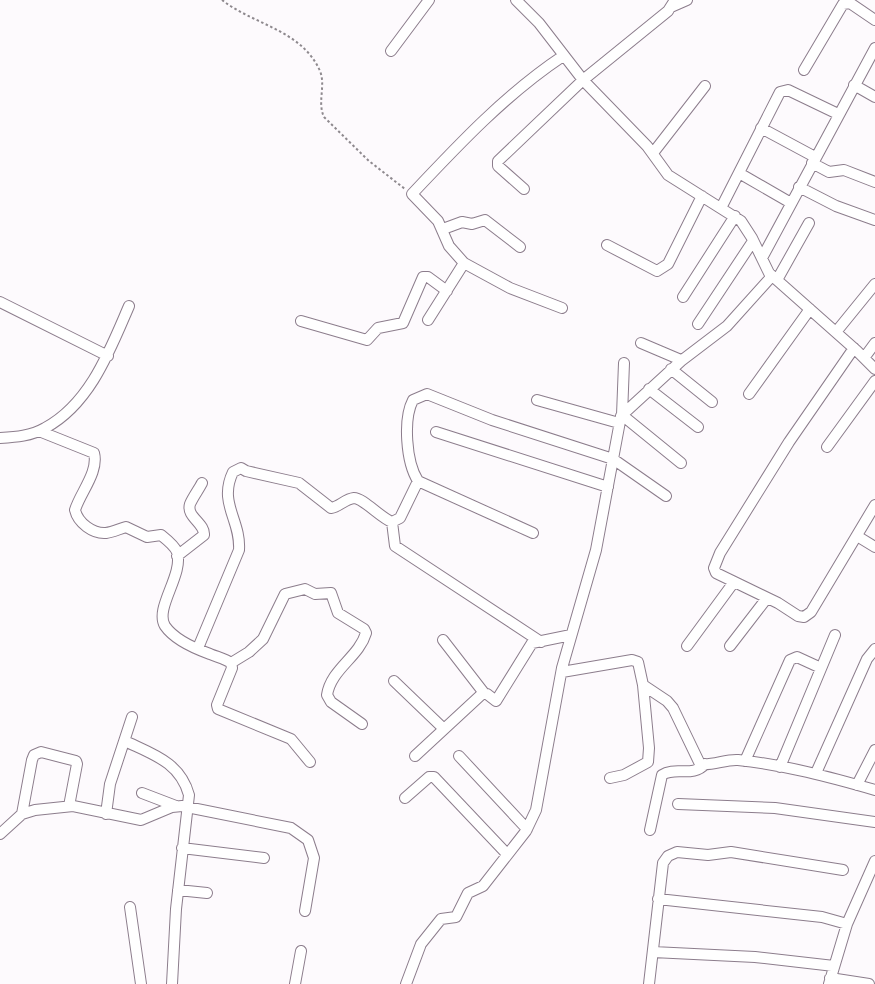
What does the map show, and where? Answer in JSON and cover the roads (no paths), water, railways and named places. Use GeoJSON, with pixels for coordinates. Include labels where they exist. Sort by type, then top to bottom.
{"type":"FeatureCollection","features":[{"type":"Feature","properties":{"kind":"street"},"geometry":{"type":"LineString","coordinates":[[391,51],[429,0]]}},
{"type":"Feature","properties":{"kind":"street"},"geometry":{"type":"LineString","coordinates":[[516,0],[538,23],[583,80],[653,153],[668,175],[735,216],[747,229],[775,278],[875,369]]}},
{"type":"Feature","properties":{"kind":"street"},"geometry":{"type":"LineString","coordinates":[[524,190],[498,166],[498,161],[583,80],[673,4],[686,0]]}},
{"type":"Feature","properties":{"kind":"street"},"geometry":{"type":"LineString","coordinates":[[804,70],[843,4],[850,3],[875,20]]}},
{"type":"Feature","properties":{"kind":"street"},"geometry":{"type":"LineString","coordinates":[[762,258],[813,160],[875,48]]}},
{"type":"Feature","properties":{"kind":"street"},"geometry":{"type":"LineString","coordinates":[[562,308],[510,288],[464,263],[462,258],[449,246],[438,221],[412,194],[460,142],[540,72],[563,56]]}},
{"type":"Feature","properties":{"kind":"street"},"geometry":{"type":"LineString","coordinates":[[854,85],[875,97]]}},
{"type":"Feature","properties":{"kind":"street"},"geometry":{"type":"LineString","coordinates":[[653,153],[705,86]]}},
{"type":"Feature","properties":{"kind":"street"},"geometry":{"type":"LineString","coordinates":[[721,208],[778,95],[785,90],[838,114]]}},
{"type":"Feature","properties":{"kind":"street"},"geometry":{"type":"LineString","coordinates":[[762,128],[813,160],[828,172],[844,170],[875,182]]}},
{"type":"Feature","properties":{"kind":"street"},"geometry":{"type":"LineString","coordinates":[[739,173],[791,203]]}},
{"type":"Feature","properties":{"kind":"street"},"geometry":{"type":"LineString","coordinates":[[799,187],[836,206],[875,220]]}},
{"type":"Feature","properties":{"kind":"street"},"geometry":{"type":"LineString","coordinates":[[607,245],[657,271],[661,270],[668,264],[702,196]]}},
{"type":"Feature","properties":{"kind":"street"},"geometry":{"type":"LineString","coordinates":[[683,296],[735,216]]}},
{"type":"Feature","properties":{"kind":"street"},"geometry":{"type":"LineString","coordinates":[[443,229],[462,222],[472,224],[485,220],[520,247]]}},
{"type":"Feature","properties":{"kind":"street"},"geometry":{"type":"LineString","coordinates":[[621,419],[649,389],[681,360],[727,326],[775,278],[809,223]]}},
{"type":"Feature","properties":{"kind":"street"},"geometry":{"type":"LineString","coordinates":[[698,324],[753,241]]}},
{"type":"Feature","properties":{"kind":"street"},"geometry":{"type":"LineString","coordinates":[[428,320],[464,263]]}},
{"type":"Feature","properties":{"kind":"street"},"geometry":{"type":"LineString","coordinates":[[300,321],[367,340],[378,328],[403,323],[423,277],[428,277],[447,291]]}},
{"type":"Feature","properties":{"kind":"street"},"geometry":{"type":"LineString","coordinates":[[836,332],[875,284]]}},
{"type":"Feature","properties":{"kind":"street"},"geometry":{"type":"LineString","coordinates":[[0,302],[108,356]]}},
{"type":"Feature","properties":{"kind":"street"},"geometry":{"type":"LineString","coordinates":[[0,438],[22,437],[39,431],[65,414],[80,398],[108,356],[129,306]]}},
{"type":"Feature","properties":{"kind":"street"},"geometry":{"type":"LineString","coordinates":[[749,394],[810,309]]}},
{"type":"Feature","properties":{"kind":"street"},"geometry":{"type":"LineString","coordinates":[[640,343],[681,360]]}},
{"type":"Feature","properties":{"kind":"street"},"geometry":{"type":"LineString","coordinates":[[864,358],[875,343]]}},
{"type":"Feature","properties":{"kind":"street"},"geometry":{"type":"LineString","coordinates":[[854,348],[789,442],[716,559],[714,568],[716,573],[767,598],[798,616],[808,616],[875,505]]}},
{"type":"Feature","properties":{"kind":"street"},"geometry":{"type":"LineString","coordinates":[[406,984],[425,939],[441,919],[456,917],[468,893],[483,886],[527,829],[538,803],[542,770],[562,672],[596,550],[621,419],[624,363]]}},
{"type":"Feature","properties":{"kind":"street"},"geometry":{"type":"LineString","coordinates":[[671,369],[712,402]]}},
{"type":"Feature","properties":{"kind":"street"},"geometry":{"type":"LineString","coordinates":[[827,448],[875,381]]}},
{"type":"Feature","properties":{"kind":"street"},"geometry":{"type":"LineString","coordinates":[[649,389],[698,428]]}},
{"type":"Feature","properties":{"kind":"street"},"geometry":{"type":"LineString","coordinates":[[533,533],[418,480],[412,468],[406,425],[407,413],[413,400],[426,394],[492,420],[613,458],[666,496]]}},
{"type":"Feature","properties":{"kind":"street"},"geometry":{"type":"LineString","coordinates":[[537,400],[621,419],[681,463]]}},
{"type":"Feature","properties":{"kind":"street"},"geometry":{"type":"LineString","coordinates":[[39,431],[94,453],[95,459],[90,477],[75,510],[81,522],[98,532],[108,532],[129,527],[147,537],[162,535],[176,549],[175,578],[163,611],[162,621],[168,630],[198,648],[231,663]]}},
{"type":"Feature","properties":{"kind":"street"},"geometry":{"type":"LineString","coordinates":[[436,432],[608,487]]}},
{"type":"Feature","properties":{"kind":"street"},"geometry":{"type":"LineString","coordinates":[[198,648],[239,550],[238,527],[227,503],[231,476],[236,470],[240,468],[246,471],[299,482],[331,508],[351,499],[359,499],[380,516],[392,522]]}},
{"type":"Feature","properties":{"kind":"street"},"geometry":{"type":"LineString","coordinates":[[392,522],[400,518],[418,480]]}},
{"type":"Feature","properties":{"kind":"street"},"geometry":{"type":"LineString","coordinates":[[177,556],[204,535],[204,530],[190,511],[190,504],[202,483]]}},
{"type":"Feature","properties":{"kind":"street"},"geometry":{"type":"LineString","coordinates":[[392,522],[395,546],[541,642]]}},
{"type":"Feature","properties":{"kind":"street"},"geometry":{"type":"LineString","coordinates":[[857,536],[875,548]]}},
{"type":"Feature","properties":{"kind":"street"},"geometry":{"type":"LineString","coordinates":[[687,646],[734,582]]}},
{"type":"Feature","properties":{"kind":"street"},"geometry":{"type":"LineString","coordinates":[[231,663],[249,652],[263,639],[285,594],[305,589],[315,594],[331,593],[338,613],[364,629],[366,633],[363,640],[335,675],[327,695],[331,702],[362,724]]}},
{"type":"Feature","properties":{"kind":"street"},"geometry":{"type":"LineString","coordinates":[[730,646],[767,598]]}},
{"type":"Feature","properties":{"kind":"street"},"geometry":{"type":"LineString","coordinates":[[443,640],[484,693],[496,700],[527,648],[532,644],[571,635]]}},
{"type":"Feature","properties":{"kind":"street"},"geometry":{"type":"LineString","coordinates":[[780,767],[835,635]]}},
{"type":"Feature","properties":{"kind":"street"},"geometry":{"type":"LineString","coordinates":[[816,773],[867,658],[875,649]]}},
{"type":"Feature","properties":{"kind":"street"},"geometry":{"type":"LineString","coordinates":[[745,761],[790,660],[797,657],[821,668]]}},
{"type":"Feature","properties":{"kind":"street"},"geometry":{"type":"LineString","coordinates":[[562,672],[635,660],[639,664],[650,748],[648,762],[624,775],[610,778]]}},
{"type":"Feature","properties":{"kind":"street"},"geometry":{"type":"LineString","coordinates":[[231,663],[232,668],[217,705],[218,709],[291,739],[310,762]]}},
{"type":"Feature","properties":{"kind":"street"},"geometry":{"type":"LineString","coordinates":[[394,681],[444,729]]}},
{"type":"Feature","properties":{"kind":"street"},"geometry":{"type":"LineString","coordinates":[[643,685],[670,704],[698,761],[705,764]]}},
{"type":"Feature","properties":{"kind":"street"},"geometry":{"type":"LineString","coordinates":[[415,756],[484,693]]}},
{"type":"Feature","properties":{"kind":"street"},"geometry":{"type":"LineString","coordinates":[[106,814],[110,784],[132,717]]}},
{"type":"Feature","properties":{"kind":"street"},"geometry":{"type":"LineString","coordinates":[[124,741],[174,766],[187,787],[188,807],[172,950],[172,984]]}},
{"type":"Feature","properties":{"kind":"street"},"geometry":{"type":"LineString","coordinates":[[857,785],[875,750]]}},
{"type":"Feature","properties":{"kind":"street"},"geometry":{"type":"LineString","coordinates":[[22,814],[32,760],[34,755],[41,752],[76,761],[69,806]]}},
{"type":"Feature","properties":{"kind":"street"},"geometry":{"type":"LineString","coordinates":[[459,756],[527,829]]}},
{"type":"Feature","properties":{"kind":"street"},"geometry":{"type":"LineString","coordinates":[[650,830],[662,775],[666,773],[696,772],[705,764],[722,760],[745,761],[816,773],[875,790]]}},
{"type":"Feature","properties":{"kind":"street"},"geometry":{"type":"LineString","coordinates":[[405,798],[428,777],[434,777],[507,854]]}},
{"type":"Feature","properties":{"kind":"street"},"geometry":{"type":"LineString","coordinates":[[142,793],[176,806],[292,828],[308,840],[314,858],[305,911]]}},
{"type":"Feature","properties":{"kind":"street"},"geometry":{"type":"LineString","coordinates":[[678,804],[775,808],[875,822]]}},
{"type":"Feature","properties":{"kind":"street"},"geometry":{"type":"LineString","coordinates":[[0,834],[22,814],[35,810],[69,806],[141,820],[176,806]]}},
{"type":"Feature","properties":{"kind":"street"},"geometry":{"type":"LineString","coordinates":[[182,848],[264,858]]}},
{"type":"Feature","properties":{"kind":"street"},"geometry":{"type":"LineString","coordinates":[[649,984],[658,899],[665,858],[677,852],[708,854],[731,852],[843,870]]}},
{"type":"Feature","properties":{"kind":"street"},"geometry":{"type":"LineString","coordinates":[[869,984],[829,981],[847,924],[875,861]]}},
{"type":"Feature","properties":{"kind":"street"},"geometry":{"type":"LineString","coordinates":[[178,890],[207,894]]}},
{"type":"Feature","properties":{"kind":"street"},"geometry":{"type":"LineString","coordinates":[[658,899],[822,917],[847,924]]}},
{"type":"Feature","properties":{"kind":"street"},"geometry":{"type":"LineString","coordinates":[[130,907],[141,984]]}},
{"type":"Feature","properties":{"kind":"street"},"geometry":{"type":"LineString","coordinates":[[295,984],[302,951]]}},
{"type":"Feature","properties":{"kind":"street"},"geometry":{"type":"LineString","coordinates":[[653,952],[780,959],[834,966]]}}]}
